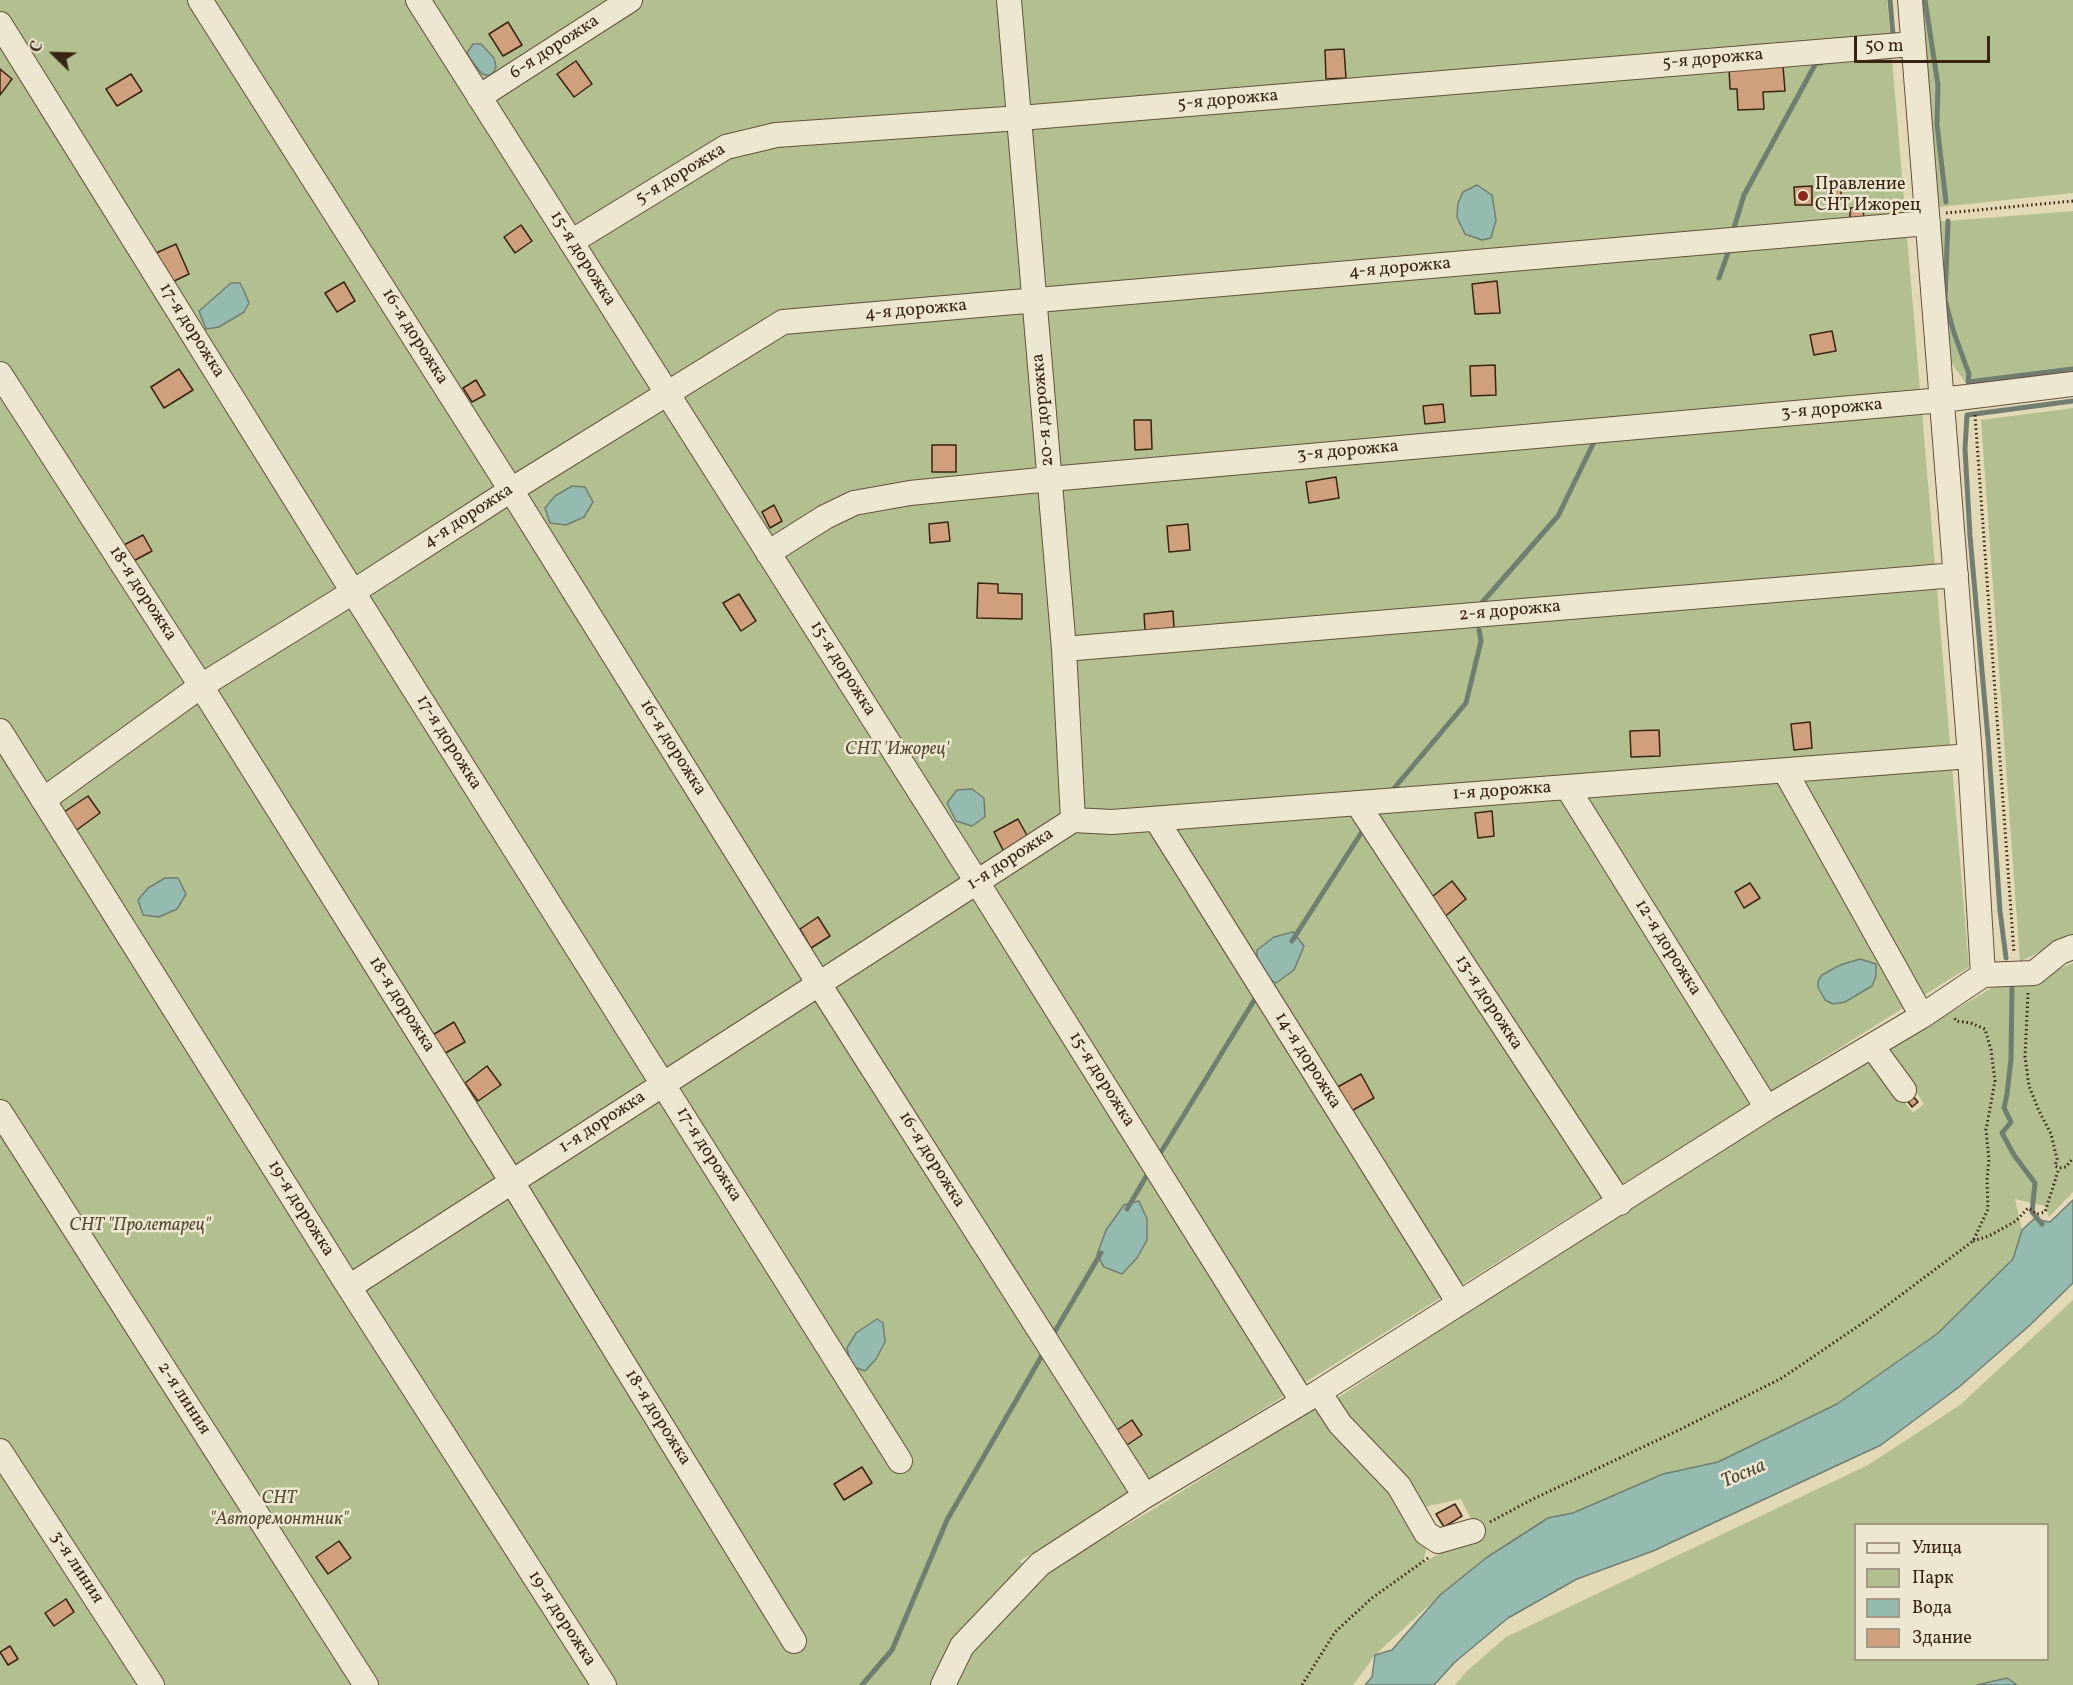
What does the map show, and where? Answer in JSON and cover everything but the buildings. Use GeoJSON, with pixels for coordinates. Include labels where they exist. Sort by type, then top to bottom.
{"type":"FeatureCollection","features":[{"type":"Feature","properties":{"kind":"street","name":"16-я дорожка"},"geometry":{"type":"LineString","coordinates":[[200,0],[511,490],[819,984],[1145,1497]]}},
{"type":"Feature","properties":{"kind":"street","name":"15-я дорожка"},"geometry":{"type":"LineString","coordinates":[[418,0],[1161,1175],[1310,1397],[1340,1424],[1399,1486],[1426,1533],[1438,1541],[1473,1531]]}},
{"type":"Feature","properties":{"kind":"street","name":"6-я дорожка"},"geometry":{"type":"LineString","coordinates":[[479,97],[630,0]]}},
{"type":"Feature","properties":{"kind":"street","name":"20-я дорожка"},"geometry":{"type":"LineString","coordinates":[[1009,0],[1064,649],[1073,820]]}},
{"type":"Feature","properties":{"kind":"street"},"geometry":{"type":"LineString","coordinates":[[1910,0],[1913,44],[1936,218],[1942,400],[1970,756],[1983,975]]}},
{"type":"Feature","properties":{"kind":"street","name":"17-я дорожка"},"geometry":{"type":"LineString","coordinates":[[0,24],[353,592],[900,1461]]}},
{"type":"Feature","properties":{"kind":"street","name":"5-я дорожка"},"geometry":{"type":"LineString","coordinates":[[571,243],[726,147],[776,135],[1020,118],[1913,44]]}},
{"type":"Feature","properties":{"kind":"street","name":"4-я дорожка"},"geometry":{"type":"LineString","coordinates":[[43,800],[201,686],[783,322],[1036,301],[1936,218]]}},
{"type":"Feature","properties":{"kind":"street","name":"18-я дорожка"},"geometry":{"type":"LineString","coordinates":[[0,374],[201,686],[512,1182],[794,1641]]}},
{"type":"Feature","properties":{"kind":"street","name":"3-я дорожка"},"geometry":{"type":"LineString","coordinates":[[768,553],[854,503],[910,493],[1050,478],[1942,400],[2073,384]]}},
{"type":"Feature","properties":{"kind":"street","name":"2-я дорожка"},"geometry":{"type":"LineString","coordinates":[[1064,649],[1956,575]]}},
{"type":"Feature","properties":{"kind":"street","name":"19-я дорожка"},"geometry":{"type":"LineString","coordinates":[[0,731],[349,1287],[604,1685]]}},
{"type":"Feature","properties":{"kind":"street","name":"1-я дорожка"},"geometry":{"type":"LineString","coordinates":[[349,1287],[1073,820],[1112,822],[1359,807],[1970,756]]}},
{"type":"Feature","properties":{"kind":"street"},"geometry":{"type":"LineString","coordinates":[[1785,771],[1922,1016]]}},
{"type":"Feature","properties":{"kind":"street","name":"12-я дорожка"},"geometry":{"type":"LineString","coordinates":[[1567,788],[1767,1108]]}},
{"type":"Feature","properties":{"kind":"street","name":"13-я дорожка"},"geometry":{"type":"LineString","coordinates":[[1359,807],[1620,1203]]}},
{"type":"Feature","properties":{"kind":"street","name":"14-я дорожка"},"geometry":{"type":"LineString","coordinates":[[1156,819],[1459,1303]]}},
{"type":"Feature","properties":{"kind":"street"},"geometry":{"type":"LineString","coordinates":[[943,1685],[962,1646],[1040,1564],[1620,1203],[1767,1108],[1922,1016],[1983,975],[2034,973],[2060,952],[2073,947]]}},
{"type":"Feature","properties":{"kind":"street"},"geometry":{"type":"LineString","coordinates":[[1872,1046],[1904,1090]]}},
{"type":"Feature","properties":{"kind":"street","name":"2-я линия"},"geometry":{"type":"LineString","coordinates":[[0,1112],[366,1685]]}},
{"type":"Feature","properties":{"kind":"street","name":"3-я линия"},"geometry":{"type":"LineString","coordinates":[[0,1451],[152,1685]]}},
{"type":"Feature","properties":{"kind":"path"},"geometry":{"type":"LineString","coordinates":[[1936,218],[2073,201]]}},
{"type":"Feature","properties":{"kind":"path"},"geometry":{"type":"LineString","coordinates":[[1975,423],[2022,973],[2025,1057],[2029,1086],[2051,1134],[2057,1159],[2055,1166],[2059,1168]]}},
{"type":"Feature","properties":{"kind":"path"},"geometry":{"type":"LineString","coordinates":[[1945,1001],[1956,1021],[1971,1023],[1985,1029],[1991,1050],[1995,1081],[1986,1130],[1989,1160],[1988,1209],[1973,1241]]}},
{"type":"Feature","properties":{"kind":"path"},"geometry":{"type":"LineString","coordinates":[[2059,1168],[2066,1167],[2073,1158]]}},
{"type":"Feature","properties":{"kind":"path"},"geometry":{"type":"LineString","coordinates":[[1473,1531],[1531,1500],[1782,1378],[1873,1316],[1973,1241],[1989,1236],[2016,1221],[2028,1208],[2037,1214],[2044,1212],[2059,1168]]}},
{"type":"Feature","properties":{"kind":"path"},"geometry":{"type":"LineString","coordinates":[[1302,1685],[1335,1632],[1372,1598],[1418,1563],[1436,1553]]}},
{"type":"Feature","properties":{"kind":"green space","name":"СНТ 'Ижорец'"},"geometry":{"type":"Polygon","coordinates":[[[0,0],[1887,0],[1969,967],[1020,1561],[1026,1567],[933,1685],[0,1685],[0,0]]]}},
{"type":"Feature","properties":{"kind":"green space"},"geometry":{"type":"Polygon","coordinates":[[[1918,0],[2073,0],[2073,193],[1939,207],[1918,0]]]}},
{"type":"Feature","properties":{"kind":"green space"},"geometry":{"type":"Polygon","coordinates":[[[2073,211],[2073,369],[1966,383],[1948,358],[1937,222],[2073,211]]]}},
{"type":"Feature","properties":{"kind":"green space"},"geometry":{"type":"Polygon","coordinates":[[[2073,408],[2073,934],[2020,962],[1981,420],[2073,408]]]}},
{"type":"Feature","properties":{"kind":"green space"},"geometry":{"type":"Polygon","coordinates":[[[2073,963],[2073,1192],[2049,1217],[2045,1206],[2015,1199],[2022,1230],[2013,1259],[1937,1334],[1837,1404],[1718,1462],[1663,1474],[1573,1513],[1548,1518],[1486,1558],[1440,1595],[1375,1655],[1353,1685],[955,1685],[971,1654],[1046,1572],[1152,1510],[1318,1406],[1397,1490],[1426,1550],[1423,1563],[1478,1532],[1461,1499],[1424,1507],[1333,1401],[1472,1309],[1776,1115],[1872,1059],[1913,1113],[1924,1104],[1889,1049],[1995,986],[2052,972],[2073,963]]]}},
{"type":"Feature","properties":{"kind":"green space"},"geometry":{"type":"Polygon","coordinates":[[[2073,1300],[2073,1685],[2017,1685],[2006,1678],[1977,1685],[1455,1685],[1467,1671],[1506,1637],[1868,1465],[1960,1405],[2073,1300]]]}},
{"type":"Feature","properties":{"kind":"water"},"geometry":{"type":"Polygon","coordinates":[[[473,44],[481,44],[494,58],[496,67],[491,76],[482,74],[467,53],[473,44]]]}},
{"type":"Feature","properties":{"kind":"water"},"geometry":{"type":"Polygon","coordinates":[[[1477,185],[1492,195],[1496,220],[1491,238],[1482,240],[1465,234],[1457,217],[1458,203],[1463,192],[1477,185]]]}},
{"type":"Feature","properties":{"kind":"water"},"geometry":{"type":"Polygon","coordinates":[[[231,283],[240,283],[249,303],[244,312],[219,327],[206,329],[199,311],[231,283]]]}},
{"type":"Feature","properties":{"kind":"water"},"geometry":{"type":"Polygon","coordinates":[[[572,486],[585,487],[593,502],[584,517],[566,525],[550,523],[545,508],[555,496],[572,486]]]}},
{"type":"Feature","properties":{"kind":"water"},"geometry":{"type":"Polygon","coordinates":[[[972,789],[984,798],[985,817],[972,826],[956,821],[947,803],[957,790],[972,789]]]}},
{"type":"Feature","properties":{"kind":"water"},"geometry":{"type":"Polygon","coordinates":[[[165,878],[178,878],[186,894],[177,909],[159,917],[143,915],[138,900],[148,888],[165,878]]]}},
{"type":"Feature","properties":{"kind":"water"},"geometry":{"type":"Polygon","coordinates":[[[1293,932],[1304,946],[1294,970],[1276,983],[1257,970],[1257,950],[1274,937],[1293,932]]]}},
{"type":"Feature","properties":{"kind":"water"},"geometry":{"type":"Polygon","coordinates":[[[1860,959],[1876,964],[1876,976],[1872,986],[1845,1002],[1833,1004],[1825,1000],[1818,987],[1818,981],[1822,975],[1840,965],[1860,959]]]}},
{"type":"Feature","properties":{"kind":"water","name":"Тосна"},"geometry":{"type":"Polygon","coordinates":[[[2073,1200],[2073,1283],[2029,1326],[1959,1387],[1881,1445],[1653,1551],[1577,1579],[1508,1618],[1455,1662],[1434,1685],[1365,1685],[1372,1677],[1375,1655],[1392,1650],[1440,1595],[1486,1558],[1548,1518],[1573,1513],[1663,1474],[1718,1462],[1837,1404],[1937,1334],[2013,1259],[2022,1230],[2034,1219],[2050,1222],[2073,1200]]]}},
{"type":"Feature","properties":{"kind":"water"},"geometry":{"type":"Polygon","coordinates":[[[1139,1201],[1147,1219],[1147,1240],[1137,1258],[1122,1274],[1104,1267],[1097,1255],[1106,1230],[1124,1205],[1139,1201]]]}},
{"type":"Feature","properties":{"kind":"water"},"geometry":{"type":"Polygon","coordinates":[[[877,1319],[883,1323],[885,1342],[876,1359],[865,1371],[851,1366],[847,1348],[856,1333],[877,1319]]]}},
{"type":"Feature","properties":{"kind":"water"},"geometry":{"type":"Polygon","coordinates":[[[2007,1678],[2017,1685],[1977,1685],[2007,1678]]]}},
{"type":"Feature","properties":{"kind":"waterway"},"geometry":{"type":"LineString","coordinates":[[1890,0],[1893,35]]}},
{"type":"Feature","properties":{"kind":"waterway"},"geometry":{"type":"LineString","coordinates":[[1925,0],[1938,85],[1937,125],[1946,202]]}},
{"type":"Feature","properties":{"kind":"waterway"},"geometry":{"type":"LineString","coordinates":[[1733,231],[1744,195],[1816,63],[1821,63]]}},
{"type":"Feature","properties":{"kind":"waterway"},"geometry":{"type":"LineString","coordinates":[[1948,221],[1945,300],[1969,374],[1968,382],[2073,369]]}},
{"type":"Feature","properties":{"kind":"waterway"},"geometry":{"type":"LineString","coordinates":[[1719,278],[1729,250]]}},
{"type":"Feature","properties":{"kind":"waterway"},"geometry":{"type":"LineString","coordinates":[[2006,958],[2000,911],[1988,738],[1970,536],[1965,449],[1967,415],[2073,401]]}},
{"type":"Feature","properties":{"kind":"waterway"},"geometry":{"type":"LineString","coordinates":[[1479,606],[1558,516],[1593,444]]}},
{"type":"Feature","properties":{"kind":"waterway"},"geometry":{"type":"LineString","coordinates":[[1390,793],[1466,703],[1481,641],[1479,630]]}},
{"type":"Feature","properties":{"kind":"waterway"},"geometry":{"type":"LineString","coordinates":[[1292,941],[1365,827]]}},
{"type":"Feature","properties":{"kind":"waterway"},"geometry":{"type":"LineString","coordinates":[[2012,988],[2011,1059],[2004,1108],[2011,1122],[2002,1133],[2014,1155],[2035,1183],[2032,1212],[2042,1224]]}},
{"type":"Feature","properties":{"kind":"waterway"},"geometry":{"type":"LineString","coordinates":[[1158,1157],[1258,994]]}},
{"type":"Feature","properties":{"kind":"waterway"},"geometry":{"type":"LineString","coordinates":[[1127,1209],[1150,1170]]}},
{"type":"Feature","properties":{"kind":"waterway"},"geometry":{"type":"LineString","coordinates":[[1051,1338],[1101,1253]]}},
{"type":"Feature","properties":{"kind":"waterway"},"geometry":{"type":"LineString","coordinates":[[862,1685],[892,1650],[947,1520],[1044,1352]]}},
{"type":"Feature","properties":{"kind":"place","name":"Правление СНТ Ижорец"},"geometry":{"type":"Point","coordinates":[1803,196]}},
{"type":"Feature","properties":{"kind":"park label","name":"СНТ \"Пролетарец\""},"geometry":{"type":"Point","coordinates":[140,1227]}},
{"type":"Feature","properties":{"kind":"park label","name":"СНТ \"Авторемонтник\""},"geometry":{"type":"Point","coordinates":[279,1510]}}]}
